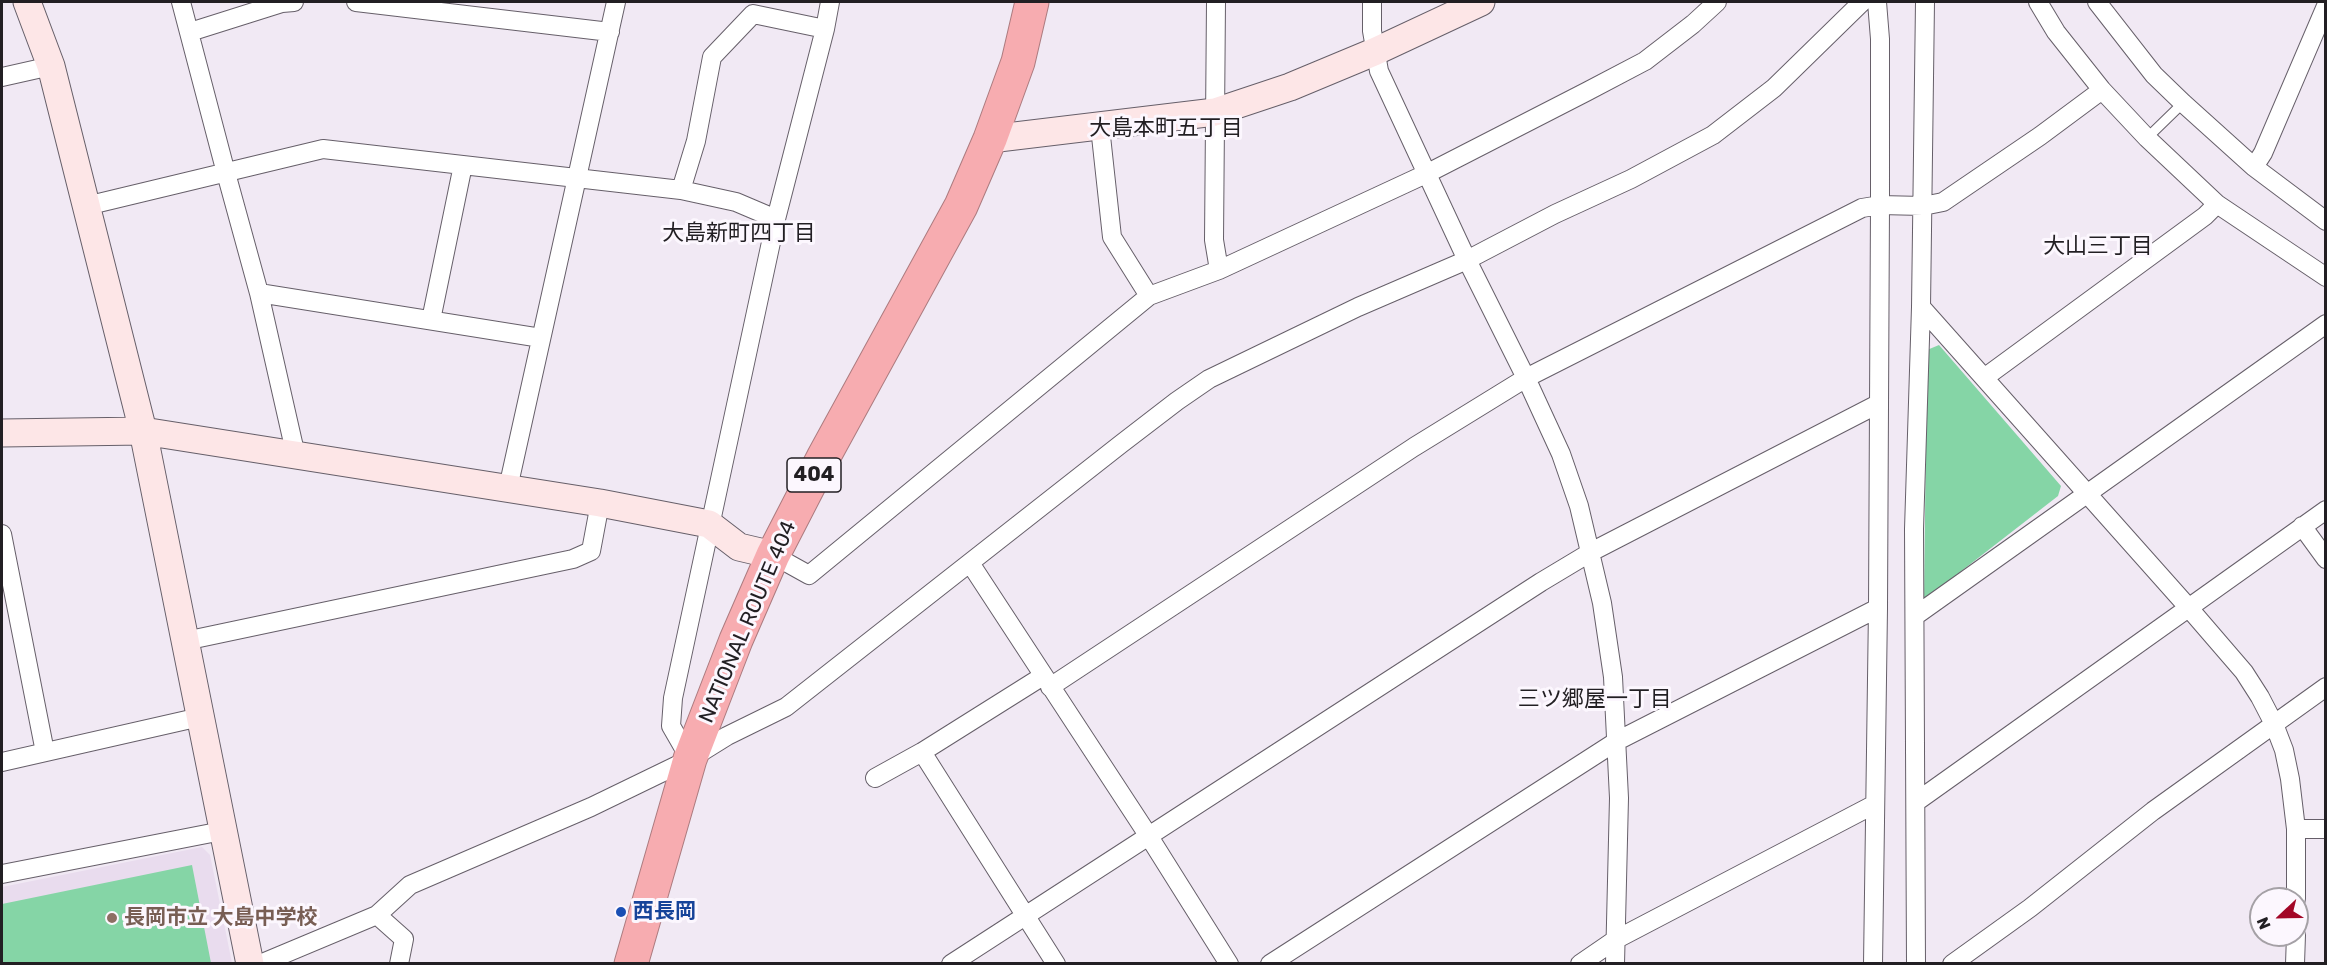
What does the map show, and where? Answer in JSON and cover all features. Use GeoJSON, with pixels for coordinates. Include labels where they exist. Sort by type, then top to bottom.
{"type":"FeatureCollection","features":[{"type":"Feature","properties":{"kind":"highway","name":"NATIONAL ROUTE 404"},"geometry":{"type":"LineString","coordinates":[[631,963],[690,759],[736,640],[773,555],[823,458],[961,206],[990,140],[1018,62],[1032,2]]}},
{"type":"Feature","properties":{"kind":"street"},"geometry":{"type":"LineString","coordinates":[[27,2],[51,66],[143,430],[250,963]]}},
{"type":"Feature","properties":{"kind":"street"},"geometry":{"type":"LineString","coordinates":[[181,2],[260,294],[296,456]]}},
{"type":"Feature","properties":{"kind":"street"},"geometry":{"type":"LineString","coordinates":[[190,32],[282,3],[294,2]]}},
{"type":"Feature","properties":{"kind":"street"},"geometry":{"type":"LineString","coordinates":[[356,2],[610,32]]}},
{"type":"Feature","properties":{"kind":"street"},"geometry":{"type":"LineString","coordinates":[[508,489],[616,2]]}},
{"type":"Feature","properties":{"kind":"street"},"geometry":{"type":"LineString","coordinates":[[690,759],[671,726],[673,698],[776,219],[830,2]]}},
{"type":"Feature","properties":{"kind":"street"},"geometry":{"type":"LineString","coordinates":[[1216,2],[1214,240],[1219,270]]}},
{"type":"Feature","properties":{"kind":"street"},"geometry":{"type":"LineString","coordinates":[[1372,2],[1374,52],[1379,71],[1561,454],[1579,506],[1591,552],[1602,603],[1613,677],[1617,741],[1619,798],[1615,963]]}},
{"type":"Feature","properties":{"kind":"street"},"geometry":{"type":"LineString","coordinates":[[990,140],[1215,112],[1290,87],[1374,52],[1481,2]]}},
{"type":"Feature","properties":{"kind":"street"},"geometry":{"type":"LineString","coordinates":[[2,433],[143,430],[600,503],[709,524],[739,547],[773,555],[809,575],[1149,296],[1219,270],[1428,173],[1645,61],[1693,24],[1717,2]]}},
{"type":"Feature","properties":{"kind":"street"},"geometry":{"type":"LineString","coordinates":[[260,963],[377,915],[410,885],[591,807],[690,759],[726,736],[786,707],[1149,422],[1209,379],[1358,307],[1467,260],[1555,213],[1631,179],[1713,135],[1774,88],[1862,2]]}},
{"type":"Feature","properties":{"kind":"street"},"geometry":{"type":"LineString","coordinates":[[1873,963],[1880,205],[1880,39],[1877,2]]}},
{"type":"Feature","properties":{"kind":"street"},"geometry":{"type":"LineString","coordinates":[[1916,963],[1915,448],[1921,307],[1925,2]]}},
{"type":"Feature","properties":{"kind":"street"},"geometry":{"type":"LineString","coordinates":[[2038,2],[2056,32],[2102,90],[2147,138],[2217,204],[2325,277]]}},
{"type":"Feature","properties":{"kind":"street"},"geometry":{"type":"LineString","coordinates":[[2097,2],[2154,75],[2183,103],[2254,167],[2325,221]]}},
{"type":"Feature","properties":{"kind":"street"},"geometry":{"type":"LineString","coordinates":[[2254,167],[2263,153],[2325,6]]}},
{"type":"Feature","properties":{"kind":"street"},"geometry":{"type":"LineString","coordinates":[[681,190],[696,141],[712,57],[753,14],[825,29]]}},
{"type":"Feature","properties":{"kind":"street"},"geometry":{"type":"LineString","coordinates":[[2,77],[51,66]]}},
{"type":"Feature","properties":{"kind":"street"},"geometry":{"type":"LineString","coordinates":[[875,778],[1047,681],[1526,378],[1683,301],[1862,208],[1880,205],[1923,206],[1944,202],[2102,90]]}},
{"type":"Feature","properties":{"kind":"street"},"geometry":{"type":"LineString","coordinates":[[1100,127],[1112,237],[1149,296]]}},
{"type":"Feature","properties":{"kind":"street"},"geometry":{"type":"LineString","coordinates":[[86,206],[226,174],[323,148],[681,190],[736,202],[776,219]]}},
{"type":"Feature","properties":{"kind":"street"},"geometry":{"type":"LineString","coordinates":[[431,320],[463,165]]}},
{"type":"Feature","properties":{"kind":"street"},"geometry":{"type":"LineString","coordinates":[[1984,378],[2205,216],[2217,204]]}},
{"type":"Feature","properties":{"kind":"street"},"geometry":{"type":"LineString","coordinates":[[260,294],[541,338]]}},
{"type":"Feature","properties":{"kind":"street"},"geometry":{"type":"LineString","coordinates":[[1921,307],[2088,492],[2244,672],[2274,724],[2284,750],[2296,829],[2296,887]]}},
{"type":"Feature","properties":{"kind":"street"},"geometry":{"type":"LineString","coordinates":[[1915,616],[2325,324]]}},
{"type":"Feature","properties":{"kind":"street"},"geometry":{"type":"LineString","coordinates":[[951,963],[1591,552],[1878,405]]}},
{"type":"Feature","properties":{"kind":"street"},"geometry":{"type":"LineString","coordinates":[[185,640],[573,559],[591,551],[600,503]]}},
{"type":"Feature","properties":{"kind":"street"},"geometry":{"type":"LineString","coordinates":[[1916,802],[2325,510]]}},
{"type":"Feature","properties":{"kind":"street"},"geometry":{"type":"LineString","coordinates":[[2302,526],[2325,559]]}},
{"type":"Feature","properties":{"kind":"street"},"geometry":{"type":"LineString","coordinates":[[2,534],[45,752]]}},
{"type":"Feature","properties":{"kind":"street"},"geometry":{"type":"LineString","coordinates":[[970,563],[1229,963]]}},
{"type":"Feature","properties":{"kind":"street"},"geometry":{"type":"LineString","coordinates":[[1270,963],[1617,741],[1878,608]]}},
{"type":"Feature","properties":{"kind":"street"},"geometry":{"type":"LineString","coordinates":[[1952,963],[2030,908],[2153,811],[2325,687]]}},
{"type":"Feature","properties":{"kind":"street"},"geometry":{"type":"LineString","coordinates":[[2,762],[200,717]]}},
{"type":"Feature","properties":{"kind":"street"},"geometry":{"type":"LineString","coordinates":[[922,752],[1056,963]]}},
{"type":"Feature","properties":{"kind":"street"},"geometry":{"type":"LineString","coordinates":[[1580,963],[1615,940],[1875,804]]}},
{"type":"Feature","properties":{"kind":"street"},"geometry":{"type":"LineString","coordinates":[[2296,829],[2325,829]]}},
{"type":"Feature","properties":{"kind":"street"},"geometry":{"type":"LineString","coordinates":[[2,874],[222,831]]}},
{"type":"Feature","properties":{"kind":"street"},"geometry":{"type":"LineString","coordinates":[[377,915],[404,939],[399,963]]}},
{"type":"Feature","properties":{"kind":"street"},"geometry":{"type":"LineString","coordinates":[[2295,963],[2296,947]]}},
{"type":"Feature","properties":{"kind":"lane"},"geometry":{"type":"LineString","coordinates":[[2147,138],[2183,103]]}},
{"type":"Feature","properties":{"kind":"shaded area","name":"長岡市立 大島中学校"},"geometry":{"type":"Polygon","coordinates":[[[202,847],[210,855],[232,963],[2,964],[2,887],[202,847]]]}},
{"type":"Feature","properties":{"kind":"green space"},"geometry":{"type":"Polygon","coordinates":[[[1939,345],[2061,486],[2058,496],[1924,600],[1927,350],[1939,345]]]}},
{"type":"Feature","properties":{"kind":"green space","name":"長岡市立 大島中学校"},"geometry":{"type":"Polygon","coordinates":[[[192,865],[211,963],[2,963],[2,904],[192,865]]]}},
{"type":"Feature","properties":{"kind":"place","name":"西長岡"},"geometry":{"type":"Point","coordinates":[621,912]}},
{"type":"Feature","properties":{"kind":"place","name":"長岡市立 大島中学校"},"geometry":{"type":"Point","coordinates":[112,918]}},
{"type":"Feature","properties":{"kind":"district","name":"大島本町五丁目"},"geometry":{"type":"Point","coordinates":[1166,129]}},
{"type":"Feature","properties":{"kind":"district","name":"大島新町四丁目"},"geometry":{"type":"Point","coordinates":[739,234]}},
{"type":"Feature","properties":{"kind":"district","name":"大山三丁目"},"geometry":{"type":"Point","coordinates":[2098,247]}},
{"type":"Feature","properties":{"kind":"district","name":"三ツ郷屋一丁目"},"geometry":{"type":"Point","coordinates":[1595,700]}}]}
